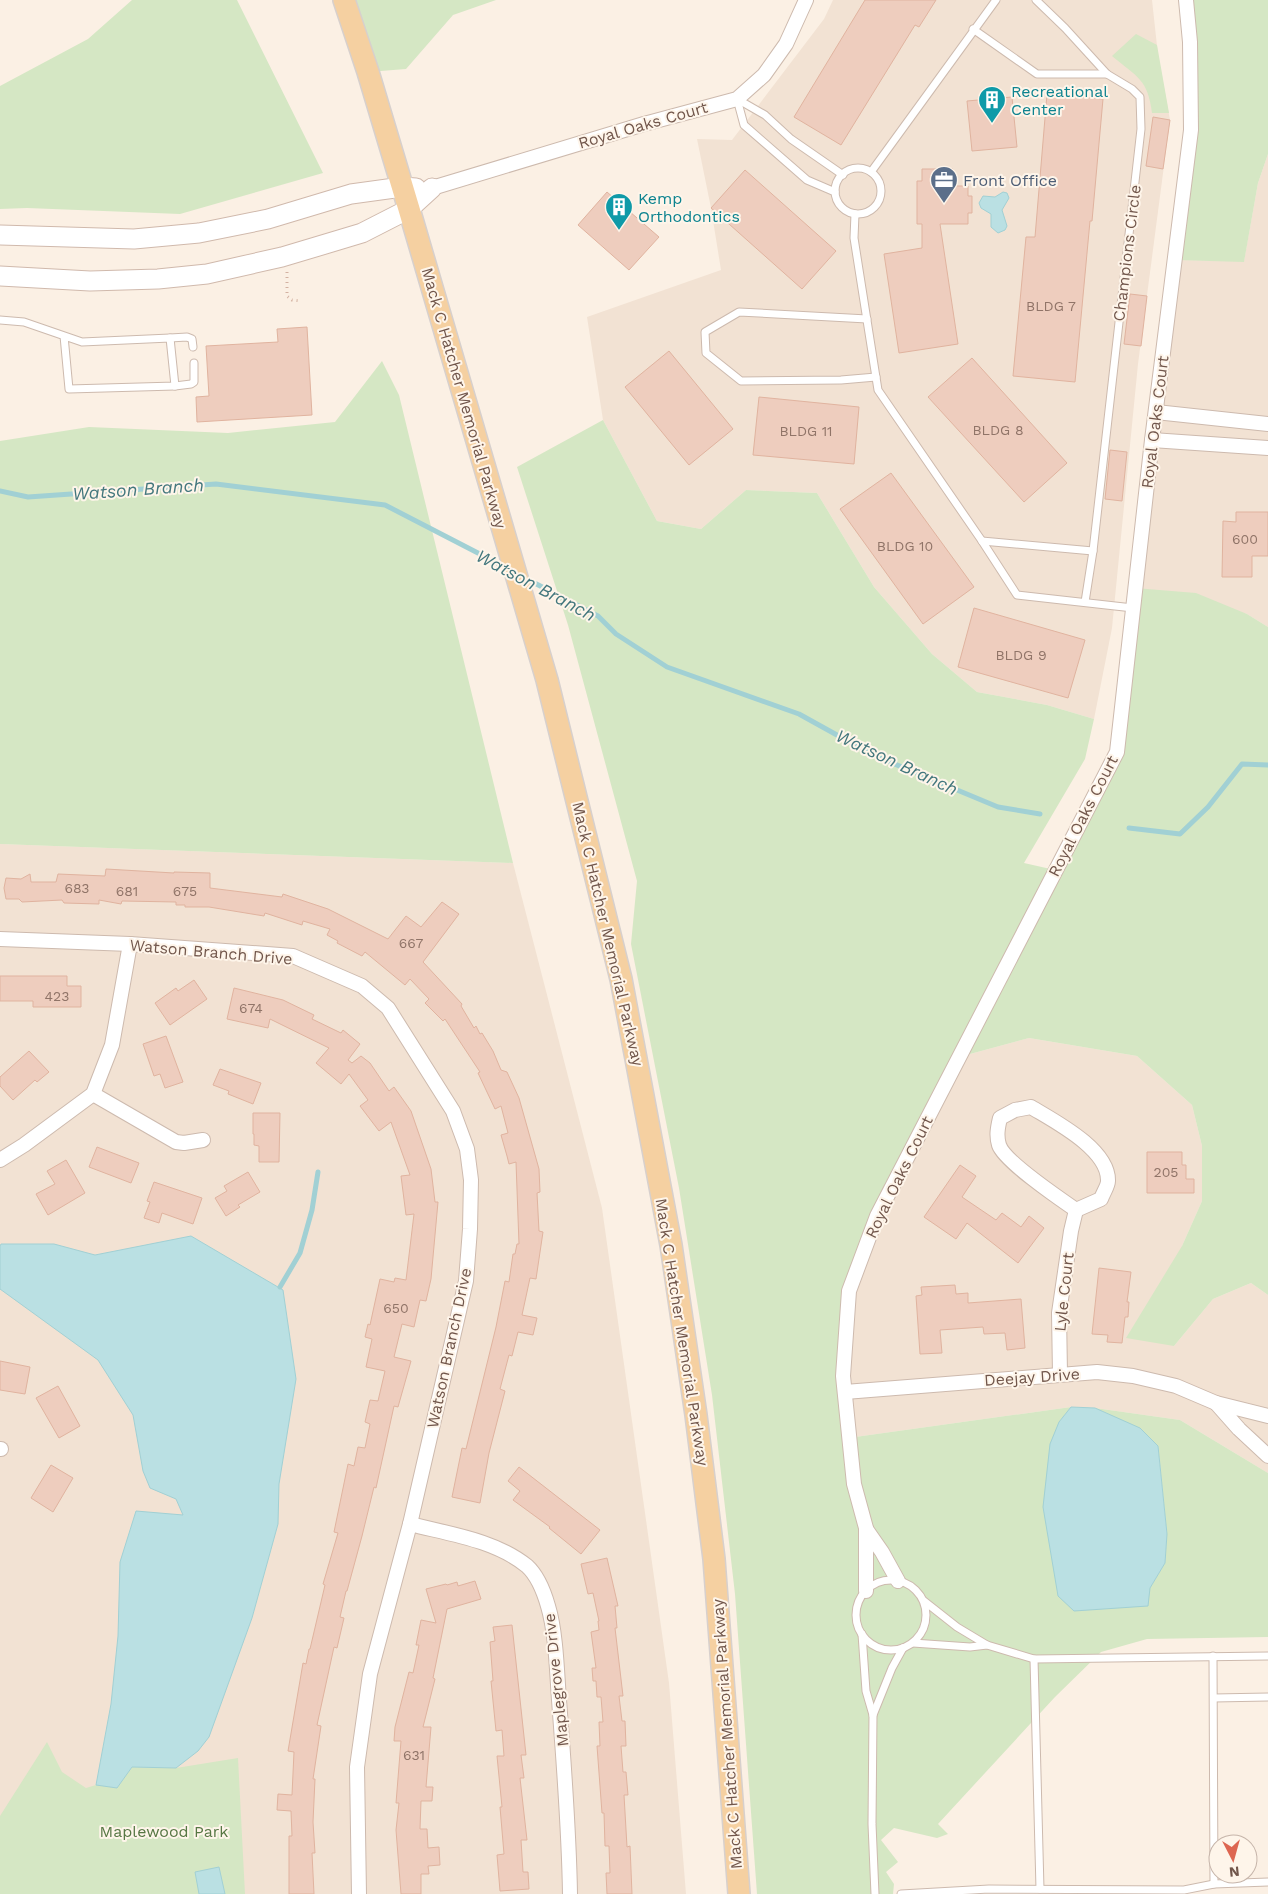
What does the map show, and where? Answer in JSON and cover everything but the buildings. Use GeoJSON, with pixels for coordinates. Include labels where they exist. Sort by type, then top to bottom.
{"type":"FeatureCollection","features":[{"type":"Feature","properties":{"kind":"main road","name":"Mack C Hatcher Memorial Parkway"},"geometry":{"type":"LineString","coordinates":[[344,0],[409,209],[547,680],[621,979],[671,1245],[696,1415],[714,1559],[739,1894]]}},
{"type":"Feature","properties":{"kind":"main road"},"geometry":{"type":"LineString","coordinates":[[0,235],[134,239],[200,233],[268,219],[351,194],[402,187],[432,188]]}},
{"type":"Feature","properties":{"kind":"main road"},"geometry":{"type":"LineString","coordinates":[[0,276],[90,281],[158,279],[207,274],[282,257],[362,234],[409,209],[432,188]]}},
{"type":"Feature","properties":{"kind":"street","name":"Royal Oaks Court"},"geometry":{"type":"LineString","coordinates":[[432,188],[644,124],[737,99],[764,74],[786,44],[806,0]]}},
{"type":"Feature","properties":{"kind":"street","name":"Royal Oaks Court"},"geometry":{"type":"LineString","coordinates":[[866,1591],[866,1528],[854,1484],[844,1392],[849,1291],[877,1216],[1117,752],[1152,440],[1191,130],[1190,42],[1186,0]]}},
{"type":"Feature","properties":{"kind":"street"},"geometry":{"type":"LineString","coordinates":[[1156,412],[1268,424]]}},
{"type":"Feature","properties":{"kind":"street"},"geometry":{"type":"LineString","coordinates":[[1152,440],[1268,448]]}},
{"type":"Feature","properties":{"kind":"street","name":"Watson Branch Drive"},"geometry":{"type":"LineString","coordinates":[[0,939],[130,944],[293,956],[362,986],[388,1008],[453,1111],[466,1149],[471,1180],[466,1281],[410,1524],[370,1674],[357,1767],[360,1894]]}},
{"type":"Feature","properties":{"kind":"street"},"geometry":{"type":"LineString","coordinates":[[0,1160],[93,1094],[112,1045],[130,944]]}},
{"type":"Feature","properties":{"kind":"street"},"geometry":{"type":"LineString","coordinates":[[93,1094],[176,1142],[184,1143],[202,1140]]}},
{"type":"Feature","properties":{"kind":"street"},"geometry":{"type":"LineString","coordinates":[[1031,1107],[1071,1132],[1103,1160],[1108,1181],[1101,1199],[1076,1210],[1025,1174],[999,1147],[997,1133],[1000,1118],[1015,1110],[1031,1107]]}},
{"type":"Feature","properties":{"kind":"street","name":"Lyle Court"},"geometry":{"type":"LineString","coordinates":[[1060,1374],[1059,1313],[1071,1231],[1076,1210]]}},
{"type":"Feature","properties":{"kind":"street","name":"Deejay Drive"},"geometry":{"type":"LineString","coordinates":[[844,1392],[1097,1372],[1133,1376],[1176,1386],[1216,1403],[1268,1416]]}},
{"type":"Feature","properties":{"kind":"street","name":"Deejay Drive"},"geometry":{"type":"LineString","coordinates":[[1216,1403],[1239,1429],[1268,1456]]}},
{"type":"Feature","properties":{"kind":"street","name":"Maplegrove Drive"},"geometry":{"type":"LineString","coordinates":[[410,1524],[507,1552],[533,1572],[544,1594],[550,1617],[559,1692],[566,1785],[570,1894]]}},
{"type":"Feature","properties":{"kind":"street","name":"Royal Oaks Court"},"geometry":{"type":"LineString","coordinates":[[866,1528],[898,1581]]}},
{"type":"Feature","properties":{"kind":"lane"},"geometry":{"type":"LineString","coordinates":[[871,172],[973,29],[996,0]]}},
{"type":"Feature","properties":{"kind":"lane","name":"Champions Circle"},"geometry":{"type":"LineString","coordinates":[[1036,0],[1065,28],[1107,74],[1132,89],[1140,97],[1141,129],[1093,551],[1085,602]]}},
{"type":"Feature","properties":{"kind":"lane"},"geometry":{"type":"LineString","coordinates":[[973,29],[1036,74],[1107,74]]}},
{"type":"Feature","properties":{"kind":"lane"},"geometry":{"type":"LineString","coordinates":[[737,99],[765,115],[791,139],[843,174]]}},
{"type":"Feature","properties":{"kind":"lane"},"geometry":{"type":"LineString","coordinates":[[737,99],[744,125],[807,180],[835,192]]}},
{"type":"Feature","properties":{"kind":"lane"},"geometry":{"type":"LineString","coordinates":[[856,168],[871,172],[881,187],[880,199],[867,212],[855,214],[844,209],[836,198],[835,192],[836,186],[843,174],[856,168]]}},
{"type":"Feature","properties":{"kind":"lane"},"geometry":{"type":"LineString","coordinates":[[855,214],[854,238],[878,390],[1017,595],[1133,608]]}},
{"type":"Feature","properties":{"kind":"lane"},"geometry":{"type":"LineString","coordinates":[[867,319],[739,312],[705,332],[706,353],[741,381],[841,380],[876,377]]}},
{"type":"Feature","properties":{"kind":"lane"},"geometry":{"type":"LineString","coordinates":[[0,320],[24,322],[82,342],[187,337],[192,339],[193,346]]}},
{"type":"Feature","properties":{"kind":"lane"},"geometry":{"type":"LineString","coordinates":[[64,336],[69,389],[191,384],[194,382],[194,363]]}},
{"type":"Feature","properties":{"kind":"lane"},"geometry":{"type":"LineString","coordinates":[[170,338],[174,386]]}},
{"type":"Feature","properties":{"kind":"lane"},"geometry":{"type":"LineString","coordinates":[[982,541],[1093,551]]}},
{"type":"Feature","properties":{"kind":"lane"},"geometry":{"type":"LineString","coordinates":[[924,1601],[927,1613],[926,1624],[921,1635],[913,1643],[903,1648],[891,1650],[880,1648],[870,1643],[862,1634],[857,1623],[856,1612],[859,1601],[866,1591],[875,1584],[886,1580],[898,1581],[913,1588],[924,1601],[957,1627],[988,1645],[1034,1659],[1079,1660],[1268,1656]]}},
{"type":"Feature","properties":{"kind":"lane"},"geometry":{"type":"LineString","coordinates":[[862,1634],[866,1691],[873,1714],[872,1824],[875,1894]]}},
{"type":"Feature","properties":{"kind":"lane"},"geometry":{"type":"LineString","coordinates":[[913,1643],[970,1647],[988,1645]]}},
{"type":"Feature","properties":{"kind":"lane"},"geometry":{"type":"LineString","coordinates":[[873,1714],[892,1668],[903,1648]]}},
{"type":"Feature","properties":{"kind":"lane"},"geometry":{"type":"LineString","coordinates":[[1213,1656],[1214,1834]]}},
{"type":"Feature","properties":{"kind":"lane"},"geometry":{"type":"LineString","coordinates":[[1034,1659],[1040,1889]]}},
{"type":"Feature","properties":{"kind":"lane"},"geometry":{"type":"LineString","coordinates":[[1214,1698],[1268,1697]]}},
{"type":"Feature","properties":{"kind":"lane"},"geometry":{"type":"LineString","coordinates":[[901,1894],[990,1889],[1184,1890],[1214,1884]]}},
{"type":"Feature","properties":{"kind":"path"},"geometry":{"type":"LineString","coordinates":[[287,271],[287,296],[292,300],[301,301]]}},
{"type":"Feature","properties":{"kind":"shaded area"},"geometry":{"type":"Polygon","coordinates":[[[833,0],[1152,0],[1158,55],[1170,120],[1138,364],[1112,628],[1094,719],[1047,705],[977,692],[932,654],[874,587],[817,493],[746,490],[701,529],[657,521],[603,420],[587,317],[721,270],[697,139],[732,140],[824,19],[833,0]]]}},
{"type":"Feature","properties":{"kind":"shaded area"},"geometry":{"type":"Polygon","coordinates":[[[1268,154],[1268,627],[1247,614],[1135,588],[1175,260],[1244,261],[1258,183],[1268,154]]]}},
{"type":"Feature","properties":{"kind":"shaded area"},"geometry":{"type":"Polygon","coordinates":[[[0,844],[513,863],[602,1208],[669,1683],[686,1894],[0,1894],[0,844]]]}},
{"type":"Feature","properties":{"kind":"shaded area"},"geometry":{"type":"Polygon","coordinates":[[[1029,1038],[1137,1056],[1192,1105],[1202,1146],[1202,1201],[1182,1246],[1174,1346],[1213,1299],[1251,1283],[1268,1295],[1268,1473],[1180,1420],[1095,1408],[1071,1407],[848,1438],[849,1291],[877,1216],[959,1057],[1029,1038]]]}},
{"type":"Feature","properties":{"kind":"green space"},"geometry":{"type":"Polygon","coordinates":[[[132,0],[237,0],[323,173],[180,214],[27,208],[0,209],[0,86],[88,39],[132,0]]]}},
{"type":"Feature","properties":{"kind":"green space"},"geometry":{"type":"Polygon","coordinates":[[[344,0],[496,0],[453,15],[406,69],[368,72],[344,0]]]}},
{"type":"Feature","properties":{"kind":"green space"},"geometry":{"type":"Polygon","coordinates":[[[1186,0],[1268,0],[1268,154],[1258,183],[1244,262],[1175,260],[1191,130],[1186,0]]]}},
{"type":"Feature","properties":{"kind":"green space"},"geometry":{"type":"Polygon","coordinates":[[[1136,34],[1157,45],[1169,113],[1152,113],[1148,93],[1140,80],[1112,56],[1136,34]]]}},
{"type":"Feature","properties":{"kind":"green space"},"geometry":{"type":"Polygon","coordinates":[[[382,361],[399,395],[513,863],[0,844],[0,441],[89,427],[228,433],[335,422],[382,361]]]}},
{"type":"Feature","properties":{"kind":"green space"},"geometry":{"type":"Polygon","coordinates":[[[603,420],[657,521],[701,529],[746,490],[817,493],[874,587],[932,654],[977,692],[1047,705],[1094,719],[1085,759],[1024,863],[1055,870],[1117,752],[1135,588],[1196,593],[1247,614],[1268,627],[1268,1295],[1251,1283],[1213,1299],[1174,1346],[1126,1338],[1182,1246],[1202,1201],[1202,1146],[1192,1105],[1137,1056],[1029,1038],[959,1057],[877,1216],[849,1291],[848,1438],[1071,1407],[1059,1422],[1150,1588],[1165,1563],[1167,1534],[1158,1446],[1113,1417],[1095,1408],[1180,1420],[1268,1473],[1268,1637],[1147,1639],[1101,1652],[1055,1697],[938,1824],[948,1834],[937,1838],[894,1828],[881,1840],[898,1862],[886,1872],[894,1884],[893,1894],[757,1894],[735,1594],[712,1395],[679,1188],[631,944],[637,881],[568,625],[517,467],[603,420]]]}},
{"type":"Feature","properties":{"kind":"green space","name":"Maplewood Park"},"geometry":{"type":"Polygon","coordinates":[[[47,1742],[62,1772],[86,1788],[96,1785],[117,1788],[132,1767],[176,1768],[238,1758],[245,1894],[0,1894],[0,1816],[47,1742]]]}},
{"type":"Feature","properties":{"kind":"water"},"geometry":{"type":"Polygon","coordinates":[[[1003,192],[1007,193],[1009,198],[1002,210],[1007,226],[1005,230],[998,233],[991,227],[991,214],[981,208],[979,203],[983,196],[995,197],[1003,192]]]}},
{"type":"Feature","properties":{"kind":"water"},"geometry":{"type":"Polygon","coordinates":[[[191,1236],[283,1290],[296,1379],[279,1484],[278,1524],[252,1618],[209,1737],[198,1751],[176,1768],[132,1767],[117,1788],[96,1785],[111,1704],[118,1636],[120,1562],[136,1511],[183,1515],[176,1499],[150,1488],[143,1471],[133,1415],[98,1360],[0,1289],[0,1246],[1,1244],[54,1244],[95,1255],[191,1236]]]}},
{"type":"Feature","properties":{"kind":"water"},"geometry":{"type":"Polygon","coordinates":[[[1071,1407],[1095,1408],[1140,1428],[1158,1446],[1167,1534],[1165,1563],[1150,1588],[1148,1606],[1074,1611],[1058,1596],[1043,1507],[1050,1444],[1059,1422],[1071,1407]]]}},
{"type":"Feature","properties":{"kind":"water"},"geometry":{"type":"Polygon","coordinates":[[[219,1867],[225,1894],[199,1894],[195,1872],[219,1867]]]}},
{"type":"Feature","properties":{"kind":"waterway","name":"Watson Branch"},"geometry":{"type":"LineString","coordinates":[[0,491],[28,497],[216,484],[385,505],[507,568]]}},
{"type":"Feature","properties":{"kind":"waterway","name":"Watson Branch"},"geometry":{"type":"LineString","coordinates":[[523,577],[598,616],[616,634],[667,667],[799,714],[873,755],[998,807],[1040,814]]}},
{"type":"Feature","properties":{"kind":"waterway","name":"Watson Branch"},"geometry":{"type":"LineString","coordinates":[[1129,828],[1180,834],[1208,807],[1242,764],[1268,765]]}},
{"type":"Feature","properties":{"kind":"waterway"},"geometry":{"type":"LineString","coordinates":[[280,1287],[300,1253],[312,1210],[318,1172]]}},
{"type":"Feature","properties":{"kind":"place","name":"Recreational Center"},"geometry":{"type":"Point","coordinates":[992,124]}},
{"type":"Feature","properties":{"kind":"place","name":"Front Office"},"geometry":{"type":"Point","coordinates":[944,204]}},
{"type":"Feature","properties":{"kind":"place","name":"Kemp Orthodontics"},"geometry":{"type":"Point","coordinates":[619,231]}}]}
